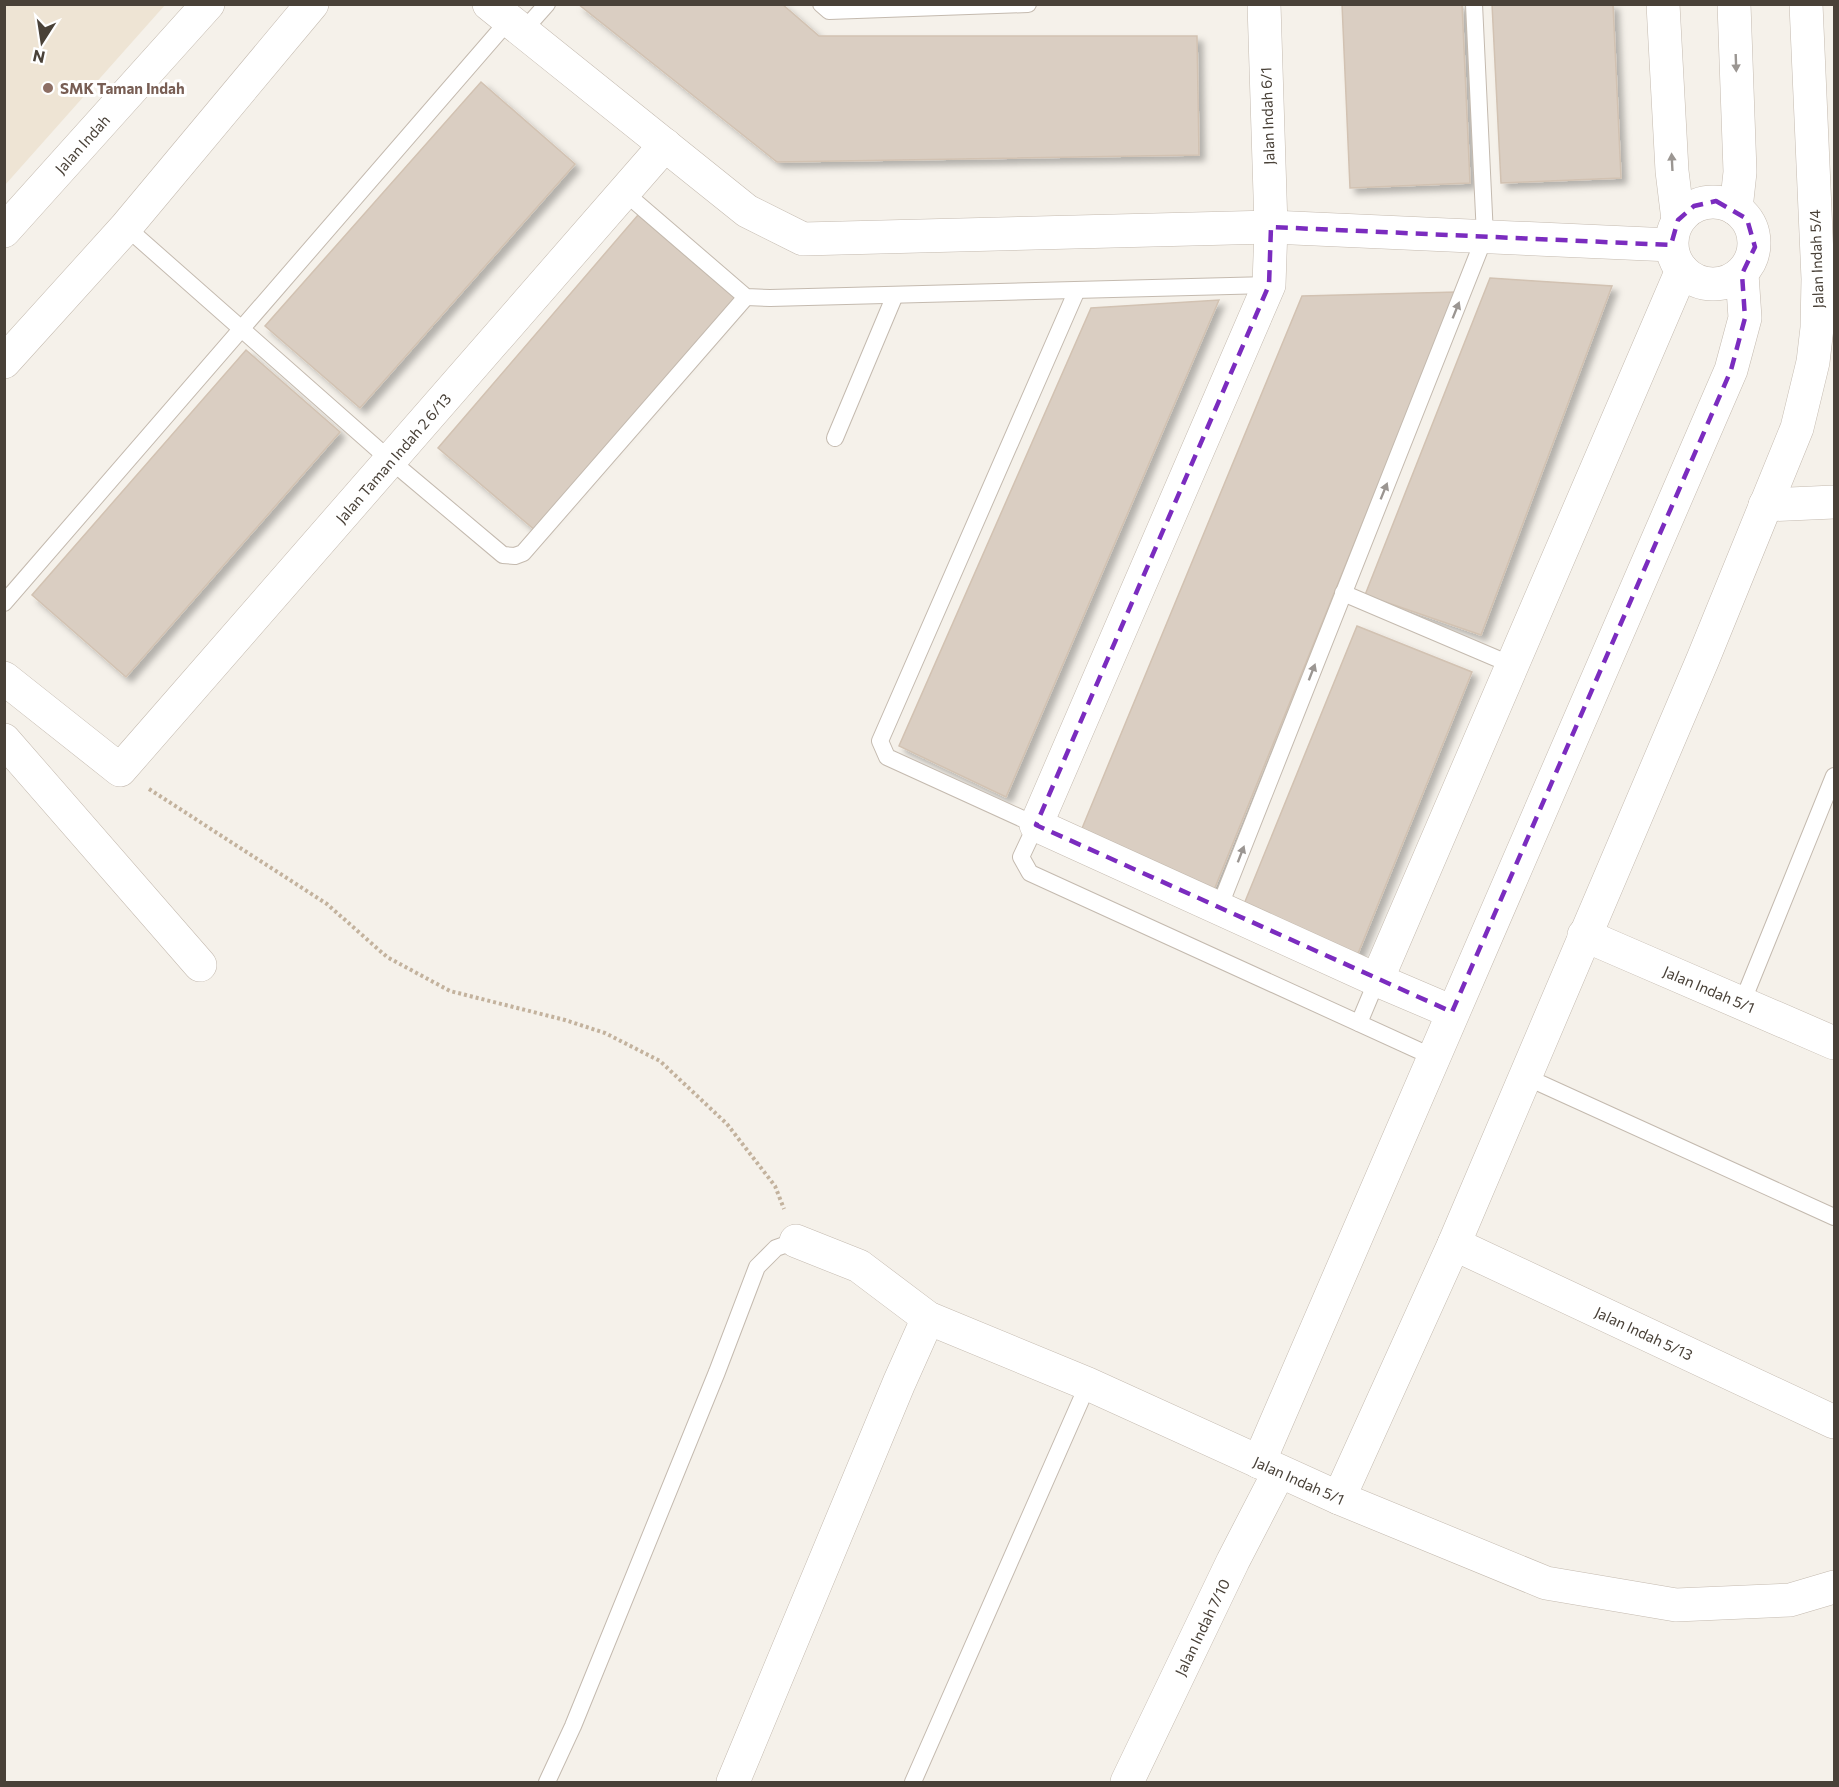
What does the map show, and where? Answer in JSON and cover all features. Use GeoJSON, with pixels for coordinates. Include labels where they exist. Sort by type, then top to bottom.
{"type":"FeatureCollection","features":[{"type":"Feature","properties":{"kind":"street","name":"Jalan Indah"},"geometry":{"type":"LineString","coordinates":[[4,231],[208,4]]}},
{"type":"Feature","properties":{"kind":"street"},"geometry":{"type":"LineString","coordinates":[[4,362],[126,227],[312,4]]}},
{"type":"Feature","properties":{"kind":"street","name":"Jalan Indah 6/1"},"geometry":{"type":"LineString","coordinates":[[1264,4],[1271,227],[1269,285]]}},
{"type":"Feature","properties":{"kind":"street"},"geometry":{"type":"LineString","coordinates":[[1377,980],[1512,665],[1677,245],[1694,206],[1716,201],[1736,209],[1747,219],[1754,232],[1755,247],[1750,262],[1742,274],[1727,282],[1711,285],[1695,280],[1677,245],[1663,4]]}},
{"type":"Feature","properties":{"kind":"street"},"geometry":{"type":"LineString","coordinates":[[1734,4],[1740,172],[1736,209]]}},
{"type":"Feature","properties":{"kind":"street","name":"Jalan Indah 5/4"},"geometry":{"type":"LineString","coordinates":[[1340,1498],[1454,1244],[1703,659],[1797,428],[1813,362],[1817,328],[1824,179],[1806,4]]}},
{"type":"Feature","properties":{"kind":"street"},"geometry":{"type":"LineString","coordinates":[[507,19],[747,211],[803,239],[1271,227],[1677,245]]}},
{"type":"Feature","properties":{"kind":"street","name":"Jalan Taman Indah 2 6/13"},"geometry":{"type":"LineString","coordinates":[[120,770],[665,145]]}},
{"type":"Feature","properties":{"kind":"street","name":"Jalan Indah 7/10"},"geometry":{"type":"LineString","coordinates":[[1127,1782],[1233,1561],[1433,1057],[1731,370],[1745,318],[1742,274]]}},
{"type":"Feature","properties":{"kind":"street"},"geometry":{"type":"LineString","coordinates":[[1269,285],[1036,825],[1452,1012]]}},
{"type":"Feature","properties":{"kind":"street"},"geometry":{"type":"LineString","coordinates":[[1765,505],[1834,502]]}},
{"type":"Feature","properties":{"kind":"street"},"geometry":{"type":"LineString","coordinates":[[4,678],[120,770]]}},
{"type":"Feature","properties":{"kind":"street"},"geometry":{"type":"LineString","coordinates":[[4,740],[200,965]]}},
{"type":"Feature","properties":{"kind":"street","name":"Jalan Indah 5/1"},"geometry":{"type":"LineString","coordinates":[[1584,935],[1834,1043]]}},
{"type":"Feature","properties":{"kind":"street","name":"Jalan Indah 5/1"},"geometry":{"type":"LineString","coordinates":[[796,1241],[859,1266],[928,1318],[1088,1384],[1340,1498],[1546,1583],[1676,1605],[1790,1600],[1834,1587]]}},
{"type":"Feature","properties":{"kind":"street","name":"Jalan Indah 5/13"},"geometry":{"type":"LineString","coordinates":[[1454,1244],[1834,1422]]}},
{"type":"Feature","properties":{"kind":"street"},"geometry":{"type":"LineString","coordinates":[[733,1782],[928,1318]]}},
{"type":"Feature","properties":{"kind":"lane"},"geometry":{"type":"LineString","coordinates":[[4,603],[507,19],[547,4]]}},
{"type":"Feature","properties":{"kind":"lane"},"geometry":{"type":"LineString","coordinates":[[821,4],[829,11],[1028,4]]}},
{"type":"Feature","properties":{"kind":"lane"},"geometry":{"type":"LineString","coordinates":[[1219,908],[1485,236],[1474,4]]}},
{"type":"Feature","properties":{"kind":"lane"},"geometry":{"type":"LineString","coordinates":[[624,192],[746,297],[1269,285]]}},
{"type":"Feature","properties":{"kind":"lane"},"geometry":{"type":"LineString","coordinates":[[126,227],[390,460],[503,555],[515,556],[523,553],[746,297]]}},
{"type":"Feature","properties":{"kind":"lane"},"geometry":{"type":"LineString","coordinates":[[1077,290],[880,741],[887,757],[1036,825],[1022,857],[1030,873],[1433,1057]]}},
{"type":"Feature","properties":{"kind":"lane"},"geometry":{"type":"LineString","coordinates":[[835,438],[895,295]]}},
{"type":"Feature","properties":{"kind":"lane"},"geometry":{"type":"LineString","coordinates":[[1343,593],[1512,665]]}},
{"type":"Feature","properties":{"kind":"lane"},"geometry":{"type":"LineString","coordinates":[[1742,1003],[1834,776]]}},
{"type":"Feature","properties":{"kind":"lane"},"geometry":{"type":"LineString","coordinates":[[1359,1023],[1377,980]]}},
{"type":"Feature","properties":{"kind":"lane"},"geometry":{"type":"LineString","coordinates":[[1524,1076],[1834,1216]]}},
{"type":"Feature","properties":{"kind":"lane"},"geometry":{"type":"LineString","coordinates":[[547,1782],[596,1671],[757,1267],[776,1248],[796,1241]]}},
{"type":"Feature","properties":{"kind":"lane"},"geometry":{"type":"LineString","coordinates":[[913,1782],[1088,1384]]}},
{"type":"Feature","properties":{"kind":"path"},"geometry":{"type":"LineString","coordinates":[[120,770],[327,904],[387,957],[450,990],[565,1020],[605,1033],[660,1061],[727,1124],[775,1186],[796,1241]]}},
{"type":"Feature","properties":{"kind":"highlighted area"},"geometry":{"type":"Polygon","coordinates":[[[1716,201],[1747,219],[1755,247],[1742,274],[1745,318],[1731,370],[1452,1012],[1036,825],[1269,285],[1271,227],[1671,245],[1678,220],[1694,206],[1716,201]]]}},
{"type":"Feature","properties":{"kind":"shaded area","name":"SMK Taman Indah"},"geometry":{"type":"Polygon","coordinates":[[[4,5],[165,5],[5,185],[4,5]]]}},
{"type":"Feature","properties":{"kind":"building"},"geometry":{"type":"Polygon","coordinates":[[[578,4],[782,4],[819,36],[1197,36],[1199,155],[777,162],[578,4]]]}},
{"type":"Feature","properties":{"kind":"building"},"geometry":{"type":"Polygon","coordinates":[[[1342,4],[1462,4],[1470,183],[1350,188],[1342,4]]]}},
{"type":"Feature","properties":{"kind":"building"},"geometry":{"type":"Polygon","coordinates":[[[1492,4],[1613,4],[1621,178],[1501,183],[1492,4]]]}},
{"type":"Feature","properties":{"kind":"building"},"geometry":{"type":"Polygon","coordinates":[[[481,82],[575,164],[360,408],[265,326],[481,82]]]}},
{"type":"Feature","properties":{"kind":"building"},"geometry":{"type":"Polygon","coordinates":[[[638,215],[737,300],[536,531],[438,448],[638,215]]]}},
{"type":"Feature","properties":{"kind":"building"},"geometry":{"type":"Polygon","coordinates":[[[1490,278],[1612,286],[1481,635],[1365,595],[1490,278]]]}},
{"type":"Feature","properties":{"kind":"building"},"geometry":{"type":"Polygon","coordinates":[[[1456,292],[1212,895],[1078,838],[1302,296],[1456,292]]]}},
{"type":"Feature","properties":{"kind":"building"},"geometry":{"type":"Polygon","coordinates":[[[1219,300],[1006,797],[899,746],[1091,308],[1219,300]]]}},
{"type":"Feature","properties":{"kind":"building"},"geometry":{"type":"Polygon","coordinates":[[[246,350],[340,432],[126,677],[32,595],[246,350]]]}},
{"type":"Feature","properties":{"kind":"building"},"geometry":{"type":"Polygon","coordinates":[[[1357,626],[1472,672],[1357,956],[1242,909],[1357,626]]]}},
{"type":"Feature","properties":{"kind":"place","name":"SMK Taman Indah"},"geometry":{"type":"Point","coordinates":[48,88]}}]}
